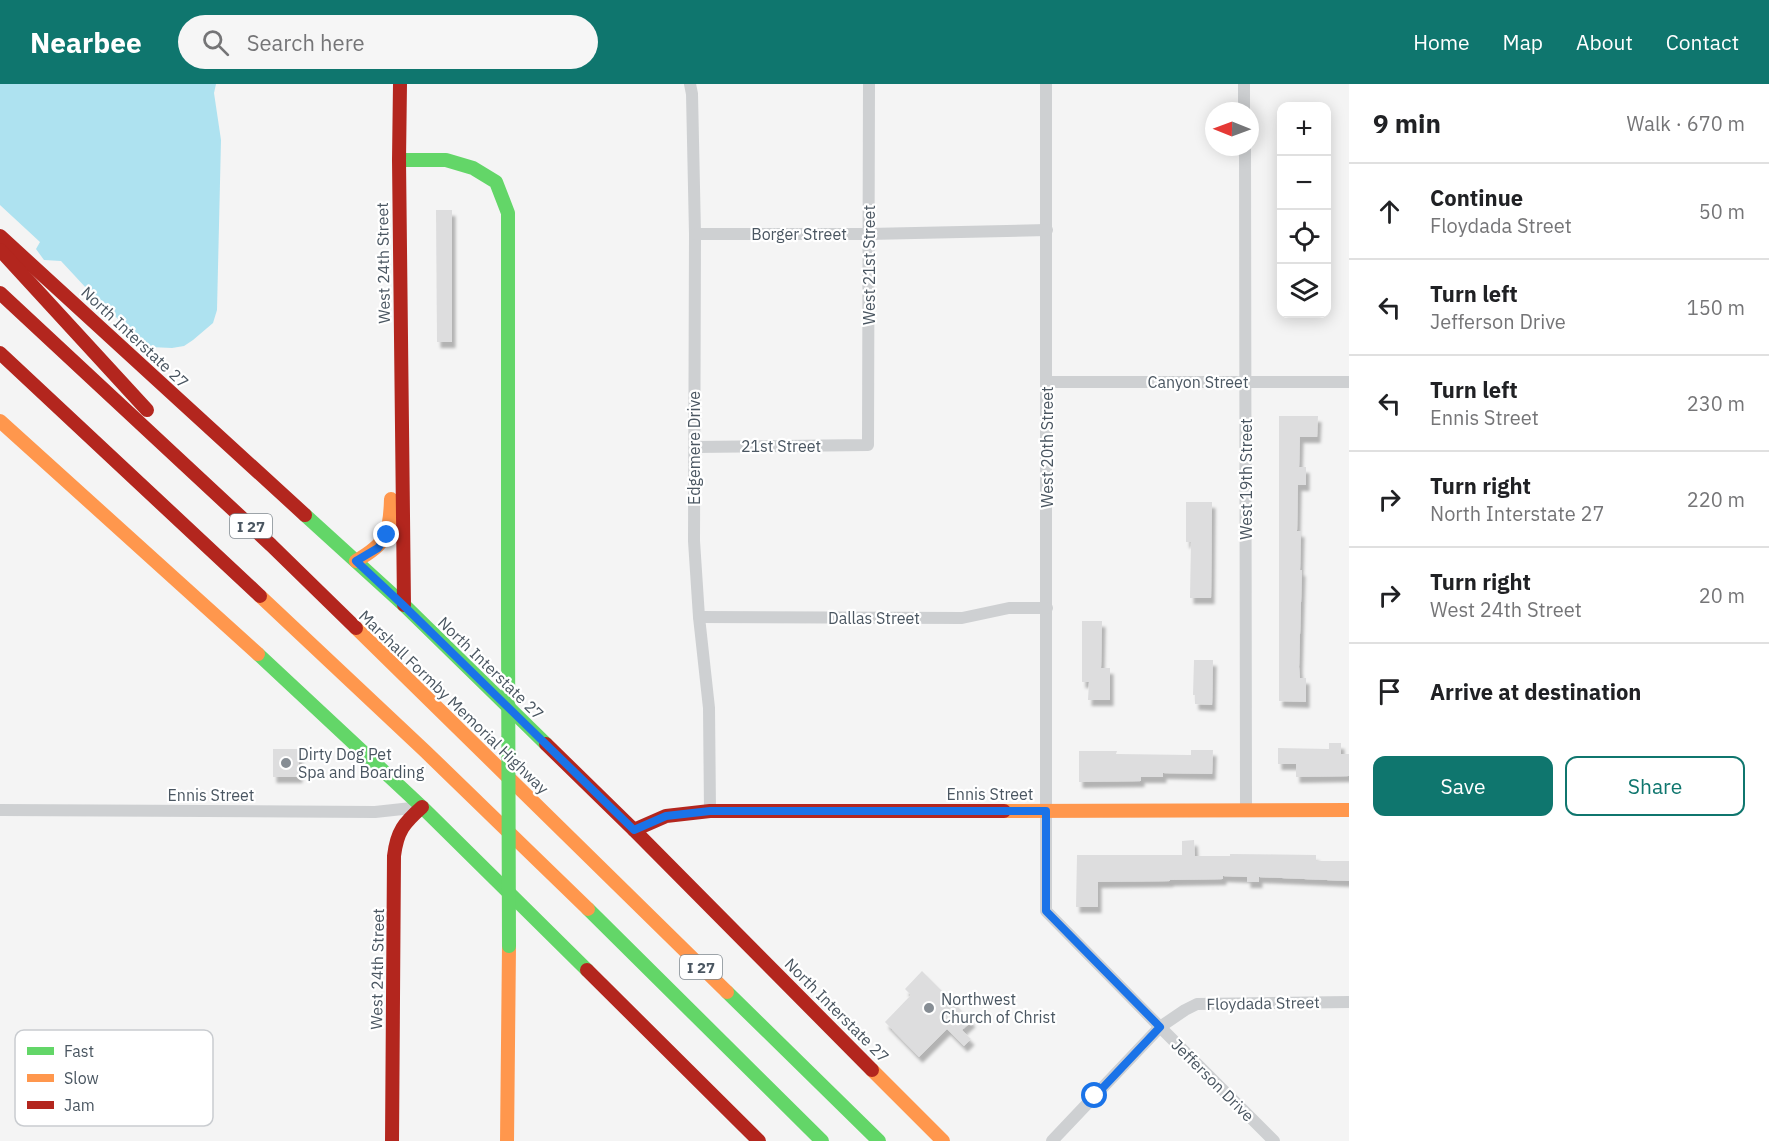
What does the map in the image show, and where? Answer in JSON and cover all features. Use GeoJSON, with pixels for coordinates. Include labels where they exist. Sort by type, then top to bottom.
{"type":"FeatureCollection","features":[{"type":"Feature","properties":{"kind":"main road","name":"West 24th Street"},"geometry":{"type":"LineString","coordinates":[[400,84],[404,606]]}},
{"type":"Feature","properties":{"kind":"main road"},"geometry":{"type":"LineString","coordinates":[[399,160],[446,160],[473,168],[496,182],[508,213],[507,1141]]}},
{"type":"Feature","properties":{"kind":"main road","name":"North Interstate 27"},"geometry":{"type":"LineString","coordinates":[[0,236],[404,606],[634,830],[943,1141]]}},
{"type":"Feature","properties":{"kind":"main road"},"geometry":{"type":"LineString","coordinates":[[0,250],[271,544]]}},
{"type":"Feature","properties":{"kind":"main road","name":"Marshall Formby Memorial Highway"},"geometry":{"type":"LineString","coordinates":[[0,293],[271,544],[879,1141]]}},
{"type":"Feature","properties":{"kind":"main road","name":"I 27"},"geometry":{"type":"LineString","coordinates":[[0,353],[426,752],[822,1141]]}},
{"type":"Feature","properties":{"kind":"main road"},"geometry":{"type":"LineString","coordinates":[[0,369],[117,465]]}},
{"type":"Feature","properties":{"kind":"main road"},"geometry":{"type":"LineString","coordinates":[[0,420],[423,807],[759,1141]]}},
{"type":"Feature","properties":{"kind":"main road","name":"West 24th Street"},"geometry":{"type":"LineString","coordinates":[[356,561],[378,548],[387,535],[392,485],[402,441]]}},
{"type":"Feature","properties":{"kind":"main road","name":"West 24th Street"},"geometry":{"type":"LineString","coordinates":[[392,1141],[394,856],[396,837],[404,822],[423,807]]}},
{"type":"Feature","properties":{"kind":"main road","name":"Ennis Street"},"geometry":{"type":"LineString","coordinates":[[634,830],[666,816],[710,811],[1349,810]]}},
{"type":"Feature","properties":{"kind":"street","name":"Edgemere Drive"},"geometry":{"type":"LineString","coordinates":[[690,84],[695,234],[694,541],[699,617],[709,708],[710,811]]}},
{"type":"Feature","properties":{"kind":"street","name":"West 21st Street"},"geometry":{"type":"LineString","coordinates":[[868,446],[869,84]]}},
{"type":"Feature","properties":{"kind":"street","name":"West 20th Street"},"geometry":{"type":"LineString","coordinates":[[1046,84],[1046,811]]}},
{"type":"Feature","properties":{"kind":"street"},"geometry":{"type":"LineString","coordinates":[[1244,84],[1244,102]]}},
{"type":"Feature","properties":{"kind":"street","name":"West 19th Street"},"geometry":{"type":"LineString","coordinates":[[1245,156],[1246,810]]}},
{"type":"Feature","properties":{"kind":"street","name":"Borger Street"},"geometry":{"type":"LineString","coordinates":[[695,234],[869,234],[1047,230]]}},
{"type":"Feature","properties":{"kind":"street","name":"Canyon Street"},"geometry":{"type":"LineString","coordinates":[[1047,382],[1349,382]]}},
{"type":"Feature","properties":{"kind":"street","name":"21st Street"},"geometry":{"type":"LineString","coordinates":[[695,447],[868,446]]}},
{"type":"Feature","properties":{"kind":"street","name":"Dallas Street"},"geometry":{"type":"LineString","coordinates":[[699,617],[962,618],[1009,608],[1047,608]]}},
{"type":"Feature","properties":{"kind":"street","name":"Ennis Street"},"geometry":{"type":"LineString","coordinates":[[0,810],[375,812],[423,807]]}},
{"type":"Feature","properties":{"kind":"street","name":"Jefferson Drive"},"geometry":{"type":"LineString","coordinates":[[1046,811],[1046,911],[1274,1141]]}},
{"type":"Feature","properties":{"kind":"street","name":"Floydada Street"},"geometry":{"type":"LineString","coordinates":[[1052,1141],[1160,1027],[1197,1004],[1349,1002]]}},
{"type":"Feature","properties":{"kind":"water"},"geometry":{"type":"Polygon","coordinates":[[[0,84],[216,84],[214,93],[221,140],[217,310],[213,323],[193,340],[184,346],[172,348],[150,347],[101,304],[61,261],[44,260],[36,249],[40,242],[0,205],[0,84]]]}},
{"type":"Feature","properties":{"kind":"building"},"geometry":{"type":"Polygon","coordinates":[[[436,210],[452,210],[452,342],[437,342],[436,210]]]}},
{"type":"Feature","properties":{"kind":"building"},"geometry":{"type":"Polygon","coordinates":[[[1279,416],[1318,416],[1317,437],[1300,437],[1299,467],[1306,467],[1306,485],[1298,485],[1297,531],[1301,531],[1300,570],[1302,570],[1299,667],[1300,678],[1306,678],[1306,702],[1279,701],[1279,416]]]}},
{"type":"Feature","properties":{"kind":"building"},"geometry":{"type":"Polygon","coordinates":[[[1186,502],[1212,502],[1211,598],[1190,598],[1191,542],[1186,542],[1186,502]]]}},
{"type":"Feature","properties":{"kind":"building"},"geometry":{"type":"Polygon","coordinates":[[[1082,621],[1102,621],[1101,668],[1110,668],[1110,700],[1088,700],[1089,682],[1082,682],[1082,621]]]}},
{"type":"Feature","properties":{"kind":"building"},"geometry":{"type":"Polygon","coordinates":[[[1194,660],[1213,660],[1212,705],[1195,704],[1194,660]]]}},
{"type":"Feature","properties":{"kind":"building"},"geometry":{"type":"Polygon","coordinates":[[[1329,743],[1341,743],[1341,754],[1349,754],[1349,776],[1296,777],[1296,764],[1278,764],[1278,748],[1329,749],[1329,743]]]}},
{"type":"Feature","properties":{"kind":"building","name":"Dirty Dog Pet Spa and Boarding"},"geometry":{"type":"Polygon","coordinates":[[[273,749],[299,749],[299,777],[273,777],[273,749]]]}},
{"type":"Feature","properties":{"kind":"building"},"geometry":{"type":"Polygon","coordinates":[[[1191,750],[1213,750],[1212,774],[1163,773],[1163,777],[1141,777],[1141,781],[1079,782],[1079,751],[1191,755],[1191,750]]]}},
{"type":"Feature","properties":{"kind":"building"},"geometry":{"type":"Polygon","coordinates":[[[1194,840],[1195,856],[1316,855],[1316,861],[1349,861],[1349,881],[1259,877],[1259,882],[1247,882],[1247,877],[1223,876],[1223,879],[1098,882],[1098,907],[1076,907],[1077,855],[1182,855],[1182,841],[1194,840]]]}},
{"type":"Feature","properties":{"kind":"building","name":"Northwest Church of Christ"},"geometry":{"type":"Polygon","coordinates":[[[922,971],[972,1021],[962,1030],[971,1039],[964,1046],[947,1029],[919,1057],[885,1022],[911,995],[905,989],[922,971]]]}},
{"type":"Feature","properties":{"kind":"traffic: fast"},"geometry":{"type":"LineString","coordinates":[[399,160],[446,160],[473,168],[496,182],[508,213],[508,630]]}},
{"type":"Feature","properties":{"kind":"traffic: fast"},"geometry":{"type":"LineString","coordinates":[[305,515],[404,605],[546,744]]}},
{"type":"Feature","properties":{"kind":"traffic: fast"},"geometry":{"type":"LineString","coordinates":[[508,630],[509,946]]}},
{"type":"Feature","properties":{"kind":"traffic: fast"},"geometry":{"type":"LineString","coordinates":[[258,654],[422,807],[587,970]]}},
{"type":"Feature","properties":{"kind":"traffic: fast"},"geometry":{"type":"LineString","coordinates":[[588,909],[822,1141]]}},
{"type":"Feature","properties":{"kind":"traffic: fast"},"geometry":{"type":"LineString","coordinates":[[727,992],[879,1141]]}},
{"type":"Feature","properties":{"kind":"traffic: slow"},"geometry":{"type":"LineString","coordinates":[[0,421],[258,654]]}},
{"type":"Feature","properties":{"kind":"traffic: slow"},"geometry":{"type":"LineString","coordinates":[[356,561],[374,549],[385,536],[388,529],[391,499]]}},
{"type":"Feature","properties":{"kind":"traffic: slow"},"geometry":{"type":"LineString","coordinates":[[260,596],[588,909]]}},
{"type":"Feature","properties":{"kind":"traffic: slow"},"geometry":{"type":"LineString","coordinates":[[356,628],[727,992]]}},
{"type":"Feature","properties":{"kind":"traffic: slow"},"geometry":{"type":"LineString","coordinates":[[1004,811],[1349,810]]}},
{"type":"Feature","properties":{"kind":"traffic: slow"},"geometry":{"type":"LineString","coordinates":[[507,1141],[509,946]]}},
{"type":"Feature","properties":{"kind":"traffic: slow"},"geometry":{"type":"LineString","coordinates":[[872,1070],[943,1141]]}},
{"type":"Feature","properties":{"kind":"traffic: jam"},"geometry":{"type":"LineString","coordinates":[[400,84],[404,605]]}},
{"type":"Feature","properties":{"kind":"traffic: jam"},"geometry":{"type":"LineString","coordinates":[[0,236],[305,515]]}},
{"type":"Feature","properties":{"kind":"traffic: jam"},"geometry":{"type":"LineString","coordinates":[[0,250],[147,410]]}},
{"type":"Feature","properties":{"kind":"traffic: jam"},"geometry":{"type":"LineString","coordinates":[[0,293],[271,545],[356,628]]}},
{"type":"Feature","properties":{"kind":"traffic: jam"},"geometry":{"type":"LineString","coordinates":[[0,353],[260,596]]}},
{"type":"Feature","properties":{"kind":"traffic: jam"},"geometry":{"type":"LineString","coordinates":[[546,744],[872,1070]]}},
{"type":"Feature","properties":{"kind":"traffic: jam"},"geometry":{"type":"LineString","coordinates":[[392,1141],[394,856],[402,828],[422,807]]}},
{"type":"Feature","properties":{"kind":"traffic: jam"},"geometry":{"type":"LineString","coordinates":[[634,830],[666,816],[710,811],[1004,811]]}},
{"type":"Feature","properties":{"kind":"traffic: jam"},"geometry":{"type":"LineString","coordinates":[[587,970],[759,1141]]}},
{"type":"Feature","properties":{"kind":"place","name":"Dirty Dog Pet Spa and Boarding"},"geometry":{"type":"Point","coordinates":[286,763]}},
{"type":"Feature","properties":{"kind":"place","name":"Northwest Church of Christ"},"geometry":{"type":"Point","coordinates":[929,1008]}},
{"type":"Feature","properties":{"kind":"route"},"geometry":{"type":"LineString","coordinates":[[387,535],[378,548],[356,561],[634,830],[666,816],[710,811],[1046,811],[1046,911],[1160,1027],[1095,1096]]}}]}
